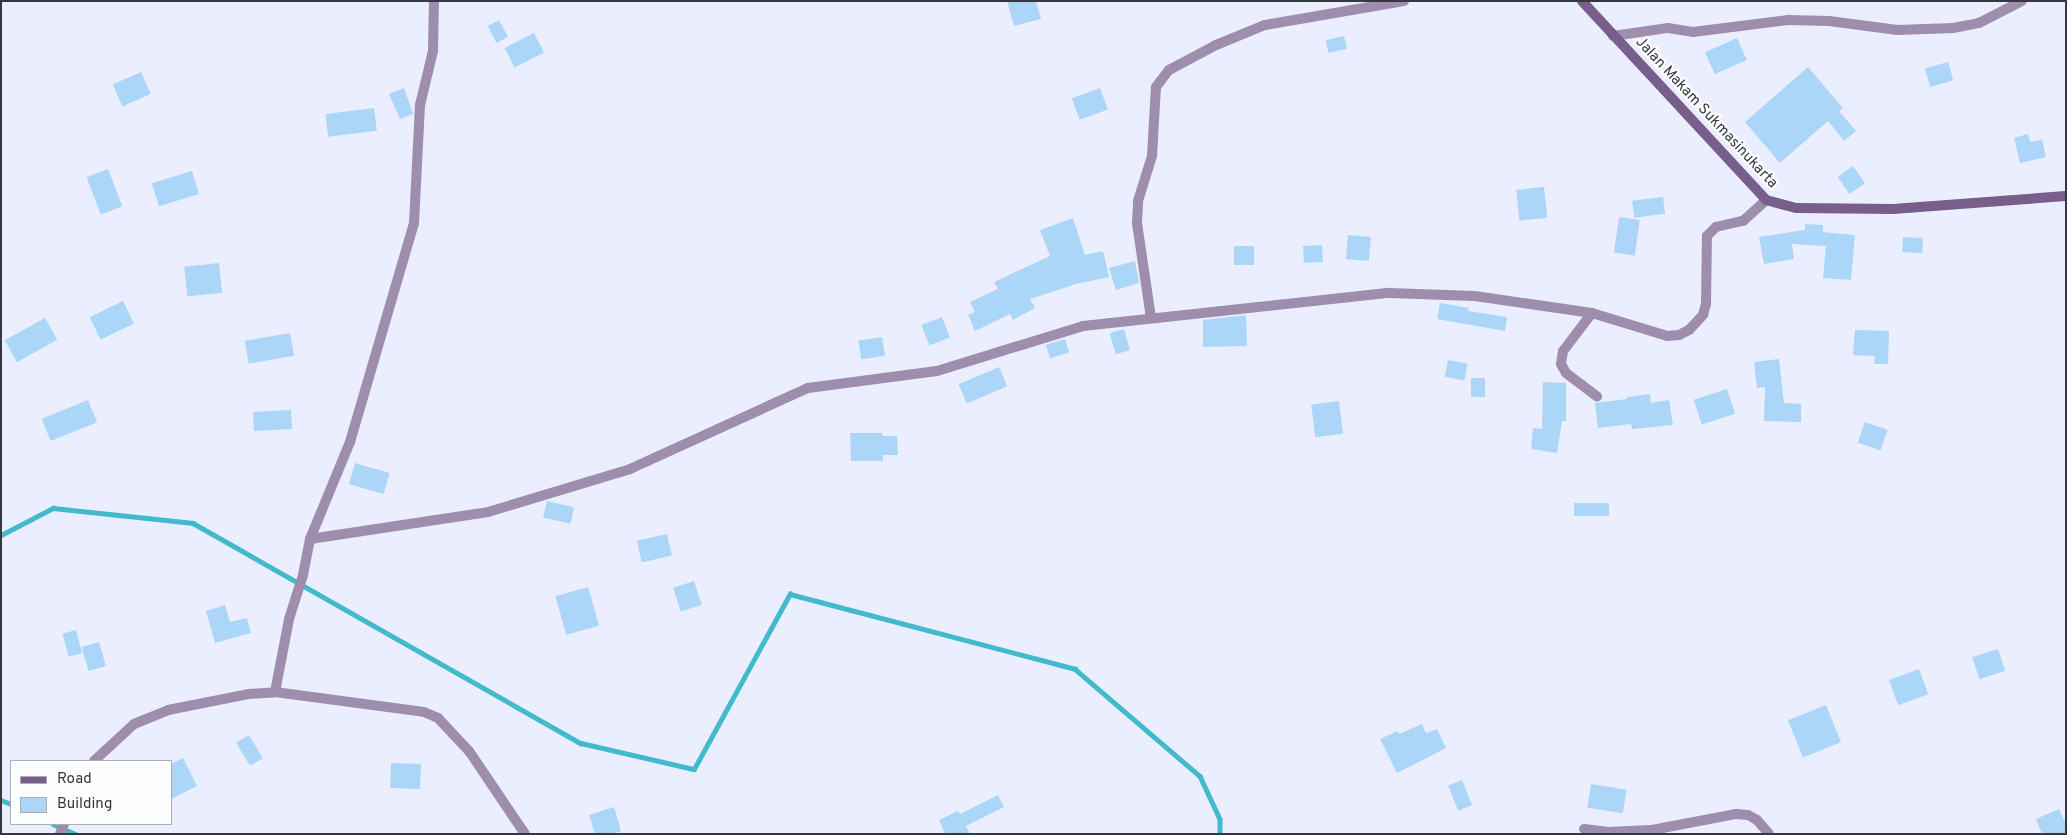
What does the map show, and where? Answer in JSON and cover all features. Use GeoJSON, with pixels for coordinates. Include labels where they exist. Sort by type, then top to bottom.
{"type":"FeatureCollection","features":[{"type":"Feature","properties":{"kind":"street"},"geometry":{"type":"LineString","coordinates":[[275,692],[289,619],[303,575],[310,539],[350,442],[414,223],[420,105],[433,51],[434,1]]}},
{"type":"Feature","properties":{"kind":"street"},"geometry":{"type":"LineString","coordinates":[[1151,318],[1137,223],[1138,201],[1152,156],[1152,113],[1156,87],[1160,81],[1170,70],[1216,45],[1265,25],[1404,1]]}},
{"type":"Feature","properties":{"kind":"street","name":"Jalan Makam Sukmasinukarta"},"geometry":{"type":"LineString","coordinates":[[1582,1],[1766,200],[1796,208],[1818,210],[1894,209],[2066,196]]}},
{"type":"Feature","properties":{"kind":"street"},"geometry":{"type":"LineString","coordinates":[[1613,36],[1668,28],[1693,32],[1788,20],[1829,21],[1897,30],[1953,28],[1979,24],[2022,1]]}},
{"type":"Feature","properties":{"kind":"street"},"geometry":{"type":"LineString","coordinates":[[310,539],[488,512],[630,469],[808,388],[937,371],[1083,326],[1389,293],[1475,296],[1592,313],[1667,336],[1679,336],[1690,330],[1703,315],[1706,304],[1707,236],[1716,227],[1743,221],[1766,200]]}},
{"type":"Feature","properties":{"kind":"street"},"geometry":{"type":"LineString","coordinates":[[1592,313],[1563,351],[1562,364],[1566,373],[1597,396]]}},
{"type":"Feature","properties":{"kind":"street"},"geometry":{"type":"LineString","coordinates":[[95,760],[134,724],[168,710],[249,694],[275,692],[424,712],[438,718],[469,751],[525,834]]}},
{"type":"Feature","properties":{"kind":"street"},"geometry":{"type":"LineString","coordinates":[[1584,829],[1607,832],[1652,830],[1736,814],[1748,815],[1757,820],[1769,834]]}},
{"type":"Feature","properties":{"kind":"building"},"geometry":{"type":"Polygon","coordinates":[[[1007,1],[1036,1],[1041,19],[1014,26],[1007,1]]]}},
{"type":"Feature","properties":{"kind":"building"},"geometry":{"type":"Polygon","coordinates":[[[499,20],[508,37],[496,43],[488,26],[499,20]]]}},
{"type":"Feature","properties":{"kind":"building"},"geometry":{"type":"Polygon","coordinates":[[[534,33],[544,53],[515,68],[505,48],[534,33]]]}},
{"type":"Feature","properties":{"kind":"building"},"geometry":{"type":"Polygon","coordinates":[[[1344,36],[1347,49],[1328,53],[1325,40],[1344,36]]]}},
{"type":"Feature","properties":{"kind":"building"},"geometry":{"type":"Polygon","coordinates":[[[1737,38],[1747,60],[1715,74],[1705,52],[1737,38]]]}},
{"type":"Feature","properties":{"kind":"building"},"geometry":{"type":"Polygon","coordinates":[[[1948,62],[1953,80],[1930,87],[1925,69],[1948,62]]]}},
{"type":"Feature","properties":{"kind":"building"},"geometry":{"type":"Polygon","coordinates":[[[1808,67],[1843,108],[1839,111],[1856,131],[1844,141],[1828,121],[1780,163],[1745,122],[1808,67]]]}},
{"type":"Feature","properties":{"kind":"building"},"geometry":{"type":"Polygon","coordinates":[[[141,72],[151,94],[122,107],[113,85],[141,72]]]}},
{"type":"Feature","properties":{"kind":"building"},"geometry":{"type":"Polygon","coordinates":[[[404,88],[413,114],[400,119],[389,94],[404,88]]]}},
{"type":"Feature","properties":{"kind":"building"},"geometry":{"type":"Polygon","coordinates":[[[1100,88],[1108,110],[1080,120],[1072,98],[1100,88]]]}},
{"type":"Feature","properties":{"kind":"building"},"geometry":{"type":"Polygon","coordinates":[[[374,108],[377,131],[328,137],[325,114],[374,108]]]}},
{"type":"Feature","properties":{"kind":"building"},"geometry":{"type":"Polygon","coordinates":[[[2028,134],[2030,142],[2042,140],[2046,157],[2020,163],[2014,138],[2028,134]]]}},
{"type":"Feature","properties":{"kind":"building"},"geometry":{"type":"Polygon","coordinates":[[[1853,166],[1865,183],[1849,194],[1837,177],[1853,166]]]}},
{"type":"Feature","properties":{"kind":"building"},"geometry":{"type":"Polygon","coordinates":[[[108,169],[122,206],[101,215],[87,177],[108,169]]]}},
{"type":"Feature","properties":{"kind":"building"},"geometry":{"type":"Polygon","coordinates":[[[192,171],[199,194],[159,206],[152,183],[192,171]]]}},
{"type":"Feature","properties":{"kind":"building"},"geometry":{"type":"Polygon","coordinates":[[[1544,187],[1547,218],[1519,221],[1516,190],[1544,187]]]}},
{"type":"Feature","properties":{"kind":"building"},"geometry":{"type":"Polygon","coordinates":[[[1663,197],[1665,214],[1634,218],[1632,201],[1663,197]]]}},
{"type":"Feature","properties":{"kind":"building"},"geometry":{"type":"Polygon","coordinates":[[[1619,217],[1640,220],[1635,256],[1614,253],[1619,217]]]}},
{"type":"Feature","properties":{"kind":"building"},"geometry":{"type":"Polygon","coordinates":[[[1073,218],[1085,255],[1103,251],[1109,277],[1076,284],[1030,299],[1035,308],[1013,320],[1010,314],[975,331],[968,315],[975,312],[970,302],[998,289],[994,282],[1050,256],[1040,230],[1073,218]]]}},
{"type":"Feature","properties":{"kind":"building"},"geometry":{"type":"Polygon","coordinates":[[[1805,224],[1823,225],[1823,232],[1855,235],[1851,280],[1823,278],[1826,246],[1792,244],[1794,259],[1764,264],[1759,237],[1805,230],[1805,224]]]}},
{"type":"Feature","properties":{"kind":"building"},"geometry":{"type":"Polygon","coordinates":[[[1348,235],[1371,237],[1369,261],[1346,259],[1348,235]]]}},
{"type":"Feature","properties":{"kind":"building"},"geometry":{"type":"Polygon","coordinates":[[[1903,237],[1923,238],[1922,253],[1902,252],[1903,237]]]}},
{"type":"Feature","properties":{"kind":"building"},"geometry":{"type":"Polygon","coordinates":[[[1322,245],[1323,262],[1304,263],[1303,246],[1322,245]]]}},
{"type":"Feature","properties":{"kind":"building"},"geometry":{"type":"Polygon","coordinates":[[[1234,246],[1254,246],[1254,265],[1234,265],[1234,246]]]}},
{"type":"Feature","properties":{"kind":"building"},"geometry":{"type":"Polygon","coordinates":[[[1135,261],[1139,283],[1116,290],[1109,268],[1135,261]]]}},
{"type":"Feature","properties":{"kind":"building"},"geometry":{"type":"Polygon","coordinates":[[[219,263],[222,293],[187,296],[184,267],[219,263]]]}},
{"type":"Feature","properties":{"kind":"building"},"geometry":{"type":"Polygon","coordinates":[[[123,301],[134,323],[101,340],[90,317],[123,301]]]}},
{"type":"Feature","properties":{"kind":"building"},"geometry":{"type":"Polygon","coordinates":[[[1440,303],[1469,308],[1468,311],[1507,317],[1505,331],[1437,319],[1440,303]]]}},
{"type":"Feature","properties":{"kind":"building"},"geometry":{"type":"Polygon","coordinates":[[[1246,315],[1247,346],[1203,347],[1203,320],[1246,315]]]}},
{"type":"Feature","properties":{"kind":"building"},"geometry":{"type":"Polygon","coordinates":[[[942,317],[950,338],[929,345],[921,325],[942,317]]]}},
{"type":"Feature","properties":{"kind":"building"},"geometry":{"type":"Polygon","coordinates":[[[45,318],[57,340],[17,362],[5,340],[45,318]]]}},
{"type":"Feature","properties":{"kind":"building"},"geometry":{"type":"Polygon","coordinates":[[[1124,329],[1130,350],[1116,354],[1110,333],[1124,329]]]}},
{"type":"Feature","properties":{"kind":"building"},"geometry":{"type":"Polygon","coordinates":[[[1855,330],[1889,331],[1888,364],[1874,364],[1875,356],[1853,355],[1855,330]]]}},
{"type":"Feature","properties":{"kind":"building"},"geometry":{"type":"Polygon","coordinates":[[[290,333],[294,356],[249,364],[245,341],[290,333]]]}},
{"type":"Feature","properties":{"kind":"building"},"geometry":{"type":"Polygon","coordinates":[[[882,337],[885,356],[861,360],[858,341],[882,337]]]}},
{"type":"Feature","properties":{"kind":"building"},"geometry":{"type":"Polygon","coordinates":[[[1065,339],[1069,352],[1050,358],[1046,345],[1065,339]]]}},
{"type":"Feature","properties":{"kind":"building"},"geometry":{"type":"Polygon","coordinates":[[[1779,359],[1784,403],[1801,404],[1801,422],[1764,421],[1765,387],[1757,388],[1754,362],[1779,359]]]}},
{"type":"Feature","properties":{"kind":"building"},"geometry":{"type":"Polygon","coordinates":[[[1448,360],[1468,364],[1464,381],[1445,377],[1448,360]]]}},
{"type":"Feature","properties":{"kind":"building"},"geometry":{"type":"Polygon","coordinates":[[[999,367],[1007,386],[967,404],[958,384],[999,367]]]}},
{"type":"Feature","properties":{"kind":"building"},"geometry":{"type":"Polygon","coordinates":[[[1471,378],[1485,378],[1485,397],[1471,397],[1471,378]]]}},
{"type":"Feature","properties":{"kind":"building"},"geometry":{"type":"Polygon","coordinates":[[[1543,382],[1566,383],[1566,421],[1562,421],[1557,453],[1531,449],[1533,428],[1542,429],[1543,382]]]}},
{"type":"Feature","properties":{"kind":"building"},"geometry":{"type":"Polygon","coordinates":[[[1727,389],[1735,414],[1702,425],[1694,400],[1727,389]]]}},
{"type":"Feature","properties":{"kind":"building"},"geometry":{"type":"Polygon","coordinates":[[[1650,394],[1651,403],[1669,400],[1673,425],[1632,429],[1631,424],[1598,428],[1595,403],[1650,394]]]}},
{"type":"Feature","properties":{"kind":"building"},"geometry":{"type":"Polygon","coordinates":[[[88,400],[97,422],[51,441],[42,419],[88,400]]]}},
{"type":"Feature","properties":{"kind":"building"},"geometry":{"type":"Polygon","coordinates":[[[1339,401],[1343,434],[1315,437],[1311,404],[1339,401]]]}},
{"type":"Feature","properties":{"kind":"building"},"geometry":{"type":"Polygon","coordinates":[[[291,410],[292,429],[254,431],[253,412],[291,410]]]}},
{"type":"Feature","properties":{"kind":"building"},"geometry":{"type":"Polygon","coordinates":[[[1865,422],[1888,430],[1881,451],[1858,443],[1865,422]]]}},
{"type":"Feature","properties":{"kind":"building"},"geometry":{"type":"Polygon","coordinates":[[[850,433],[882,433],[882,436],[897,436],[898,455],[883,455],[883,461],[851,461],[850,433]]]}},
{"type":"Feature","properties":{"kind":"building"},"geometry":{"type":"Polygon","coordinates":[[[355,463],[390,473],[384,494],[349,484],[355,463]]]}},
{"type":"Feature","properties":{"kind":"building"},"geometry":{"type":"Polygon","coordinates":[[[547,501],[574,507],[570,524],[543,518],[547,501]]]}},
{"type":"Feature","properties":{"kind":"building"},"geometry":{"type":"Polygon","coordinates":[[[1574,503],[1609,503],[1609,516],[1574,516],[1574,503]]]}},
{"type":"Feature","properties":{"kind":"building"},"geometry":{"type":"Polygon","coordinates":[[[667,534],[672,555],[642,562],[637,541],[667,534]]]}},
{"type":"Feature","properties":{"kind":"building"},"geometry":{"type":"Polygon","coordinates":[[[694,581],[702,605],[681,612],[673,588],[694,581]]]}},
{"type":"Feature","properties":{"kind":"building"},"geometry":{"type":"Polygon","coordinates":[[[588,587],[599,625],[566,635],[555,596],[588,587]]]}},
{"type":"Feature","properties":{"kind":"building"},"geometry":{"type":"Polygon","coordinates":[[[225,605],[230,622],[247,618],[251,633],[215,643],[206,611],[225,605]]]}},
{"type":"Feature","properties":{"kind":"building"},"geometry":{"type":"Polygon","coordinates":[[[76,630],[82,653],[69,657],[62,634],[76,630]]]}},
{"type":"Feature","properties":{"kind":"building"},"geometry":{"type":"Polygon","coordinates":[[[99,642],[106,666],[89,671],[82,647],[99,642]]]}},
{"type":"Feature","properties":{"kind":"building"},"geometry":{"type":"Polygon","coordinates":[[[1998,649],[2005,671],[1979,679],[1972,657],[1998,649]]]}},
{"type":"Feature","properties":{"kind":"building"},"geometry":{"type":"Polygon","coordinates":[[[1919,669],[1928,694],[1898,705],[1889,680],[1919,669]]]}},
{"type":"Feature","properties":{"kind":"building"},"geometry":{"type":"Polygon","coordinates":[[[1826,705],[1841,742],[1803,757],[1788,720],[1826,705]]]}},
{"type":"Feature","properties":{"kind":"building"},"geometry":{"type":"Polygon","coordinates":[[[1422,724],[1426,733],[1437,729],[1446,748],[1397,773],[1380,739],[1398,731],[1399,734],[1422,724]]]}},
{"type":"Feature","properties":{"kind":"building"},"geometry":{"type":"Polygon","coordinates":[[[249,735],[263,758],[250,766],[236,743],[249,735]]]}},
{"type":"Feature","properties":{"kind":"building"},"geometry":{"type":"Polygon","coordinates":[[[183,758],[197,786],[172,798],[172,764],[183,758]]]}},
{"type":"Feature","properties":{"kind":"building"},"geometry":{"type":"Polygon","coordinates":[[[391,763],[421,764],[420,789],[390,788],[391,763]]]}},
{"type":"Feature","properties":{"kind":"building"},"geometry":{"type":"Polygon","coordinates":[[[1462,780],[1472,805],[1458,811],[1448,786],[1462,780]]]}},
{"type":"Feature","properties":{"kind":"building"},"geometry":{"type":"Polygon","coordinates":[[[1591,784],[1627,790],[1623,813],[1587,808],[1591,784]]]}},
{"type":"Feature","properties":{"kind":"building"},"geometry":{"type":"Polygon","coordinates":[[[998,795],[1004,807],[966,826],[970,834],[945,834],[939,820],[958,811],[960,814],[998,795]]]}},
{"type":"Feature","properties":{"kind":"building"},"geometry":{"type":"Polygon","coordinates":[[[614,807],[621,831],[612,834],[595,834],[589,815],[614,807]]]}},
{"type":"Feature","properties":{"kind":"building"},"geometry":{"type":"Polygon","coordinates":[[[2059,809],[2066,824],[2066,834],[2042,834],[2036,819],[2059,809]]]}},
{"type":"Feature","properties":{"kind":"waterway"},"geometry":{"type":"LineString","coordinates":[[1,535],[53,508],[193,523],[581,743],[694,769],[790,594],[1075,669],[1200,776],[1220,819],[1220,834]]}},
{"type":"Feature","properties":{"kind":"waterway"},"geometry":{"type":"LineString","coordinates":[[1,800],[10,804]]}},
{"type":"Feature","properties":{"kind":"waterway"},"geometry":{"type":"LineString","coordinates":[[55,825],[75,834]]}}]}
